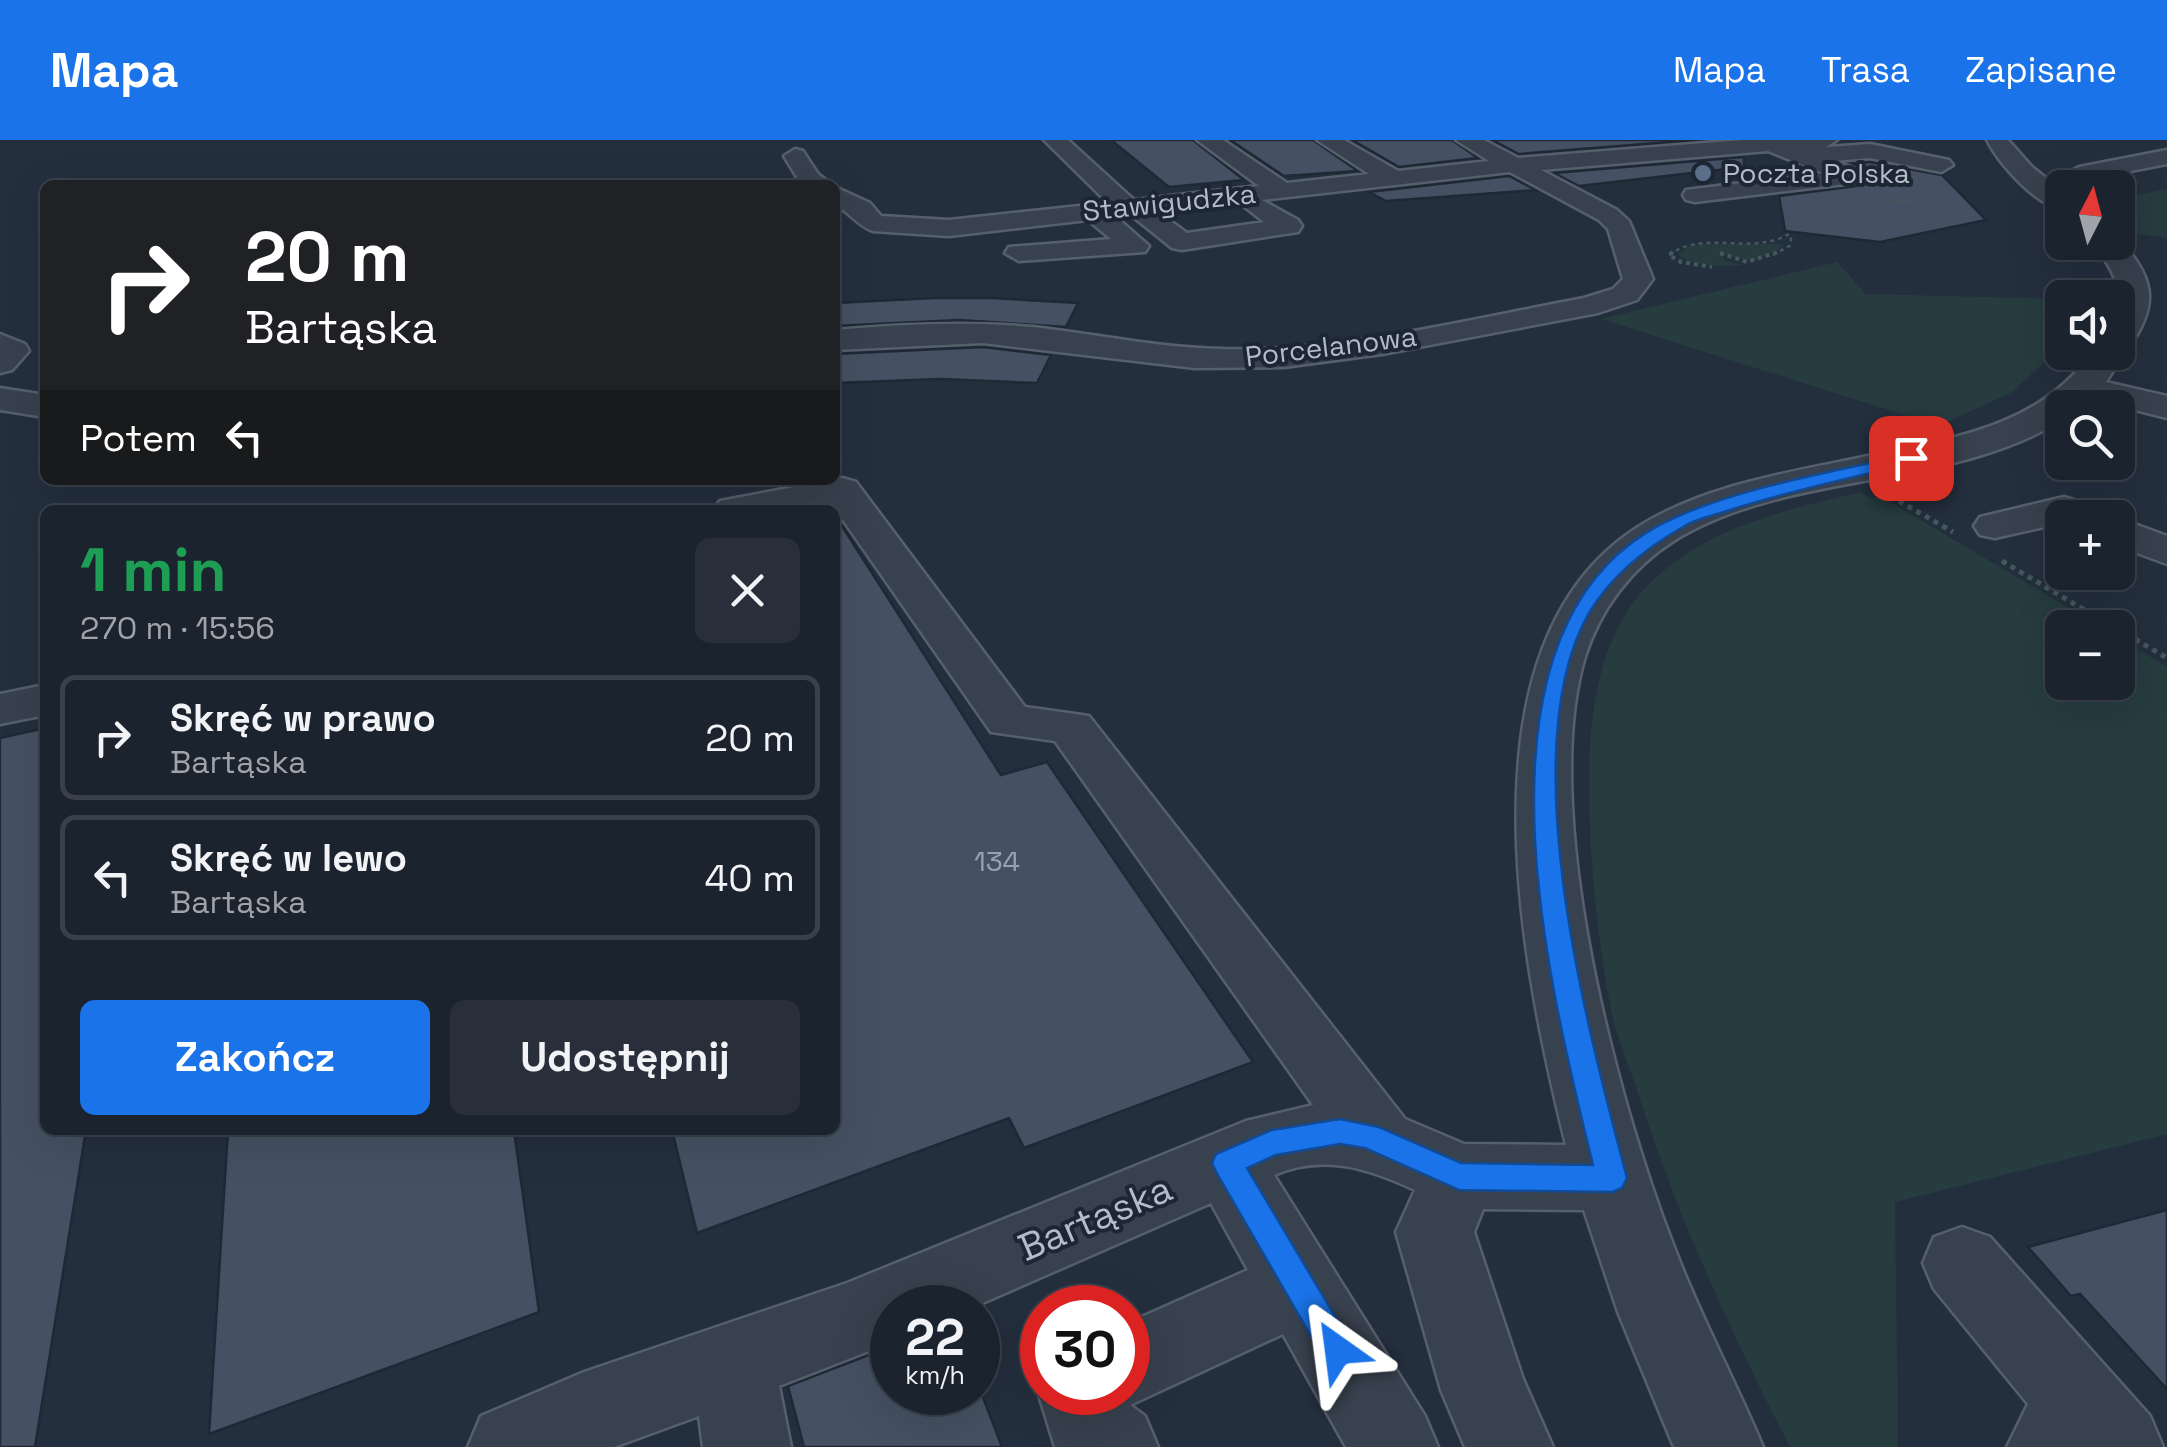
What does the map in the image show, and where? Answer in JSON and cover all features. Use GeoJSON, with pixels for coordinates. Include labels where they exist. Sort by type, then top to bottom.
{"type":"FeatureCollection","features":[{"type":"Feature","properties":{"kind":"street"},"geometry":{"type":"LineString","coordinates":[[1055,140],[1134,210],[1182,242],[1288,226],[1251,202]]}},
{"type":"Feature","properties":{"kind":"street"},"geometry":{"type":"LineString","coordinates":[[1208,140],[1281,190]]}},
{"type":"Feature","properties":{"kind":"street"},"geometry":{"type":"LineString","coordinates":[[1328,140],[1394,178]]}},
{"type":"Feature","properties":{"kind":"street"},"geometry":{"type":"LineString","coordinates":[[1467,140],[1514,165]]}},
{"type":"Feature","properties":{"kind":"street","name":"Stawigudzka"},"geometry":{"type":"LineString","coordinates":[[840,197],[860,208],[861,228],[949,228],[1514,165],[1759,142],[1826,140]]}},
{"type":"Feature","properties":{"kind":"street"},"geometry":{"type":"LineString","coordinates":[[1982,141],[2008,140]]}},
{"type":"Feature","properties":{"kind":"street"},"geometry":{"type":"LineString","coordinates":[[1982,141],[2045,189]]}},
{"type":"Feature","properties":{"kind":"street"},"geometry":{"type":"LineString","coordinates":[[1695,195],[1858,178],[1759,142]]}},
{"type":"Feature","properties":{"kind":"street"},"geometry":{"type":"LineString","coordinates":[[1803,156],[1870,151],[1941,164]]}},
{"type":"Feature","properties":{"kind":"street"},"geometry":{"type":"LineString","coordinates":[[795,156],[811,180]]}},
{"type":"Feature","properties":{"kind":"street"},"geometry":{"type":"LineString","coordinates":[[2078,163],[2130,164],[2167,157]]}},
{"type":"Feature","properties":{"kind":"street","name":"Porcelanowa"},"geometry":{"type":"LineString","coordinates":[[840,340],[972,334],[1029,337],[1171,357],[1251,359],[1310,355],[1628,294],[1638,278],[1620,227],[1599,210],[1514,165]]}},
{"type":"Feature","properties":{"kind":"street"},"geometry":{"type":"LineString","coordinates":[[1522,199],[1563,210],[1599,210]]}},
{"type":"Feature","properties":{"kind":"street"},"geometry":{"type":"LineString","coordinates":[[1188,200],[1236,234]]}},
{"type":"Feature","properties":{"kind":"street"},"geometry":{"type":"LineString","coordinates":[[999,254],[1135,246],[1092,210]]}},
{"type":"Feature","properties":{"kind":"street"},"geometry":{"type":"LineString","coordinates":[[0,344],[13,352],[0,364]]}},
{"type":"Feature","properties":{"kind":"street"},"geometry":{"type":"LineString","coordinates":[[1719,1447],[1650,1285],[1612,1178],[1568,1009],[1548,849],[1545,771],[1550,706],[1560,659],[1578,616],[1598,586],[1630,554],[1680,521],[1800,484],[1971,446],[2015,431],[2084,387],[2096,370]]}},
{"type":"Feature","properties":{"kind":"street"},"geometry":{"type":"LineString","coordinates":[[2084,387],[2167,407]]}},
{"type":"Feature","properties":{"kind":"street"},"geometry":{"type":"LineString","coordinates":[[0,398],[40,405]]}},
{"type":"Feature","properties":{"kind":"street"},"geometry":{"type":"LineString","coordinates":[[761,505],[842,490],[1009,720],[1071,727],[1378,1139]]}},
{"type":"Feature","properties":{"kind":"street"},"geometry":{"type":"LineString","coordinates":[[1995,526],[2045,514]]}},
{"type":"Feature","properties":{"kind":"street"},"geometry":{"type":"LineString","coordinates":[[2135,538],[2167,551]]}},
{"type":"Feature","properties":{"kind":"street"},"geometry":{"type":"LineString","coordinates":[[0,709],[40,701]]}},
{"type":"Feature","properties":{"kind":"street","name":"Bartąska"},"geometry":{"type":"LineString","coordinates":[[512,1447],[584,1414],[850,1320],[1272,1143],[1340,1131],[1378,1139],[1459,1176],[1612,1178]]}},
{"type":"Feature","properties":{"kind":"street"},"geometry":{"type":"LineString","coordinates":[[1227,1163],[1394,1447]]}},
{"type":"Feature","properties":{"kind":"street"},"geometry":{"type":"LineString","coordinates":[[1459,1176],[1435,1232],[1484,1390],[1509,1447]]}},
{"type":"Feature","properties":{"kind":"street"},"geometry":{"type":"LineString","coordinates":[[1962,1263],[2083,1432]]}},
{"type":"Feature","properties":{"kind":"street"},"geometry":{"type":"LineString","coordinates":[[1150,1355],[1300,1286]]}},
{"type":"Feature","properties":{"kind":"street"},"geometry":{"type":"LineString","coordinates":[[734,1362],[746,1447]]}},
{"type":"Feature","properties":{"kind":"street"},"geometry":{"type":"LineString","coordinates":[[1087,1415],[1091,1430],[1114,1447]]}},
{"type":"Feature","properties":{"kind":"path"},"geometry":{"type":"LineString","coordinates":[[1712,266],[1681,262],[1669,255],[1687,245],[1773,244],[1791,233],[1791,245],[1758,261],[1735,261],[1720,254]]}},
{"type":"Feature","properties":{"kind":"path"},"geometry":{"type":"LineString","coordinates":[[2135,639],[2167,658]]}},
{"type":"Feature","properties":{"kind":"green space"},"geometry":{"type":"Polygon","coordinates":[[[2167,189],[2167,238],[2135,232],[2135,196],[2167,189]]]}},
{"type":"Feature","properties":{"kind":"green space"},"geometry":{"type":"Polygon","coordinates":[[[1702,244],[1784,246],[1754,261],[1721,255],[1726,261],[1743,265],[1700,264],[1678,254],[1702,244]]]}},
{"type":"Feature","properties":{"kind":"green space"},"geometry":{"type":"Polygon","coordinates":[[[1837,262],[1866,294],[2045,299],[2045,362],[2012,392],[1939,426],[1601,319],[1837,262]]]}},
{"type":"Feature","properties":{"kind":"green space"},"geometry":{"type":"Polygon","coordinates":[[[1860,492],[1871,498],[1880,496],[2072,610],[2045,610],[2045,700],[2135,700],[2135,647],[2167,667],[2167,1134],[1895,1202],[1898,1447],[1790,1447],[1688,1229],[1614,1023],[1600,945],[1589,781],[1591,729],[1608,651],[1632,604],[1672,564],[1721,534],[1775,514],[1860,492]]]}},
{"type":"Feature","properties":{"kind":"building"},"geometry":{"type":"Polygon","coordinates":[[[1111,140],[1193,140],[1244,180],[1169,187],[1111,140]]]}},
{"type":"Feature","properties":{"kind":"building"},"geometry":{"type":"Polygon","coordinates":[[[1230,140],[1313,140],[1358,171],[1284,176],[1230,140]]]}},
{"type":"Feature","properties":{"kind":"building"},"geometry":{"type":"Polygon","coordinates":[[[1352,140],[1452,140],[1478,158],[1399,167],[1352,140]]]}},
{"type":"Feature","properties":{"kind":"building"},"geometry":{"type":"Polygon","coordinates":[[[1492,140],[1695,140],[1519,154],[1492,140]]]}},
{"type":"Feature","properties":{"kind":"building"},"geometry":{"type":"Polygon","coordinates":[[[1744,157],[1744,167],[1579,186],[1554,173],[1744,157]]]}},
{"type":"Feature","properties":{"kind":"building"},"geometry":{"type":"Polygon","coordinates":[[[1870,162],[1942,175],[1986,220],[1880,242],[1785,231],[1779,196],[1856,186],[1870,177],[1865,169],[1852,163],[1870,162]]]}},
{"type":"Feature","properties":{"kind":"building"},"geometry":{"type":"Polygon","coordinates":[[[1509,176],[1536,190],[1386,201],[1369,192],[1509,176]]]}},
{"type":"Feature","properties":{"kind":"building"},"geometry":{"type":"Polygon","coordinates":[[[991,298],[1078,303],[1066,327],[959,320],[840,326],[840,303],[991,298]]]}},
{"type":"Feature","properties":{"kind":"building"},"geometry":{"type":"Polygon","coordinates":[[[983,347],[1051,355],[1037,383],[940,379],[840,383],[840,354],[983,347]]]}},
{"type":"Feature","properties":{"kind":"building"},"geometry":{"type":"Polygon","coordinates":[[[840,523],[1001,775],[1047,762],[1253,1062],[1024,1148],[1009,1118],[697,1233],[673,1135],[840,1135],[840,523]]]}},
{"type":"Feature","properties":{"kind":"building"},"geometry":{"type":"Polygon","coordinates":[[[40,729],[40,1135],[85,1135],[35,1447],[0,1447],[0,738],[40,729]]]}},
{"type":"Feature","properties":{"kind":"building"},"geometry":{"type":"Polygon","coordinates":[[[228,1135],[515,1135],[539,1312],[209,1434],[228,1135]]]}},
{"type":"Feature","properties":{"kind":"building"},"geometry":{"type":"Polygon","coordinates":[[[2167,1210],[2167,1389],[2080,1294],[2071,1296],[2028,1247],[2167,1210]]]}},
{"type":"Feature","properties":{"kind":"building"},"geometry":{"type":"Polygon","coordinates":[[[870,1354],[870,1415],[990,1415],[1002,1447],[804,1447],[788,1386],[870,1354]]]}},
{"type":"Feature","properties":{"kind":"place","name":"Poczta Polska"},"geometry":{"type":"Point","coordinates":[1703,173]}},
{"type":"Feature","properties":{"kind":"route"},"geometry":{"type":"LineString","coordinates":[[1338,1350],[1227,1163],[1272,1143],[1340,1131],[1369,1136],[1459,1176],[1612,1178],[1590,1106],[1568,1009],[1548,849],[1545,771],[1550,706],[1560,659],[1578,616],[1598,586],[1630,554],[1680,521],[1733,502],[1911,458]]}}]}
